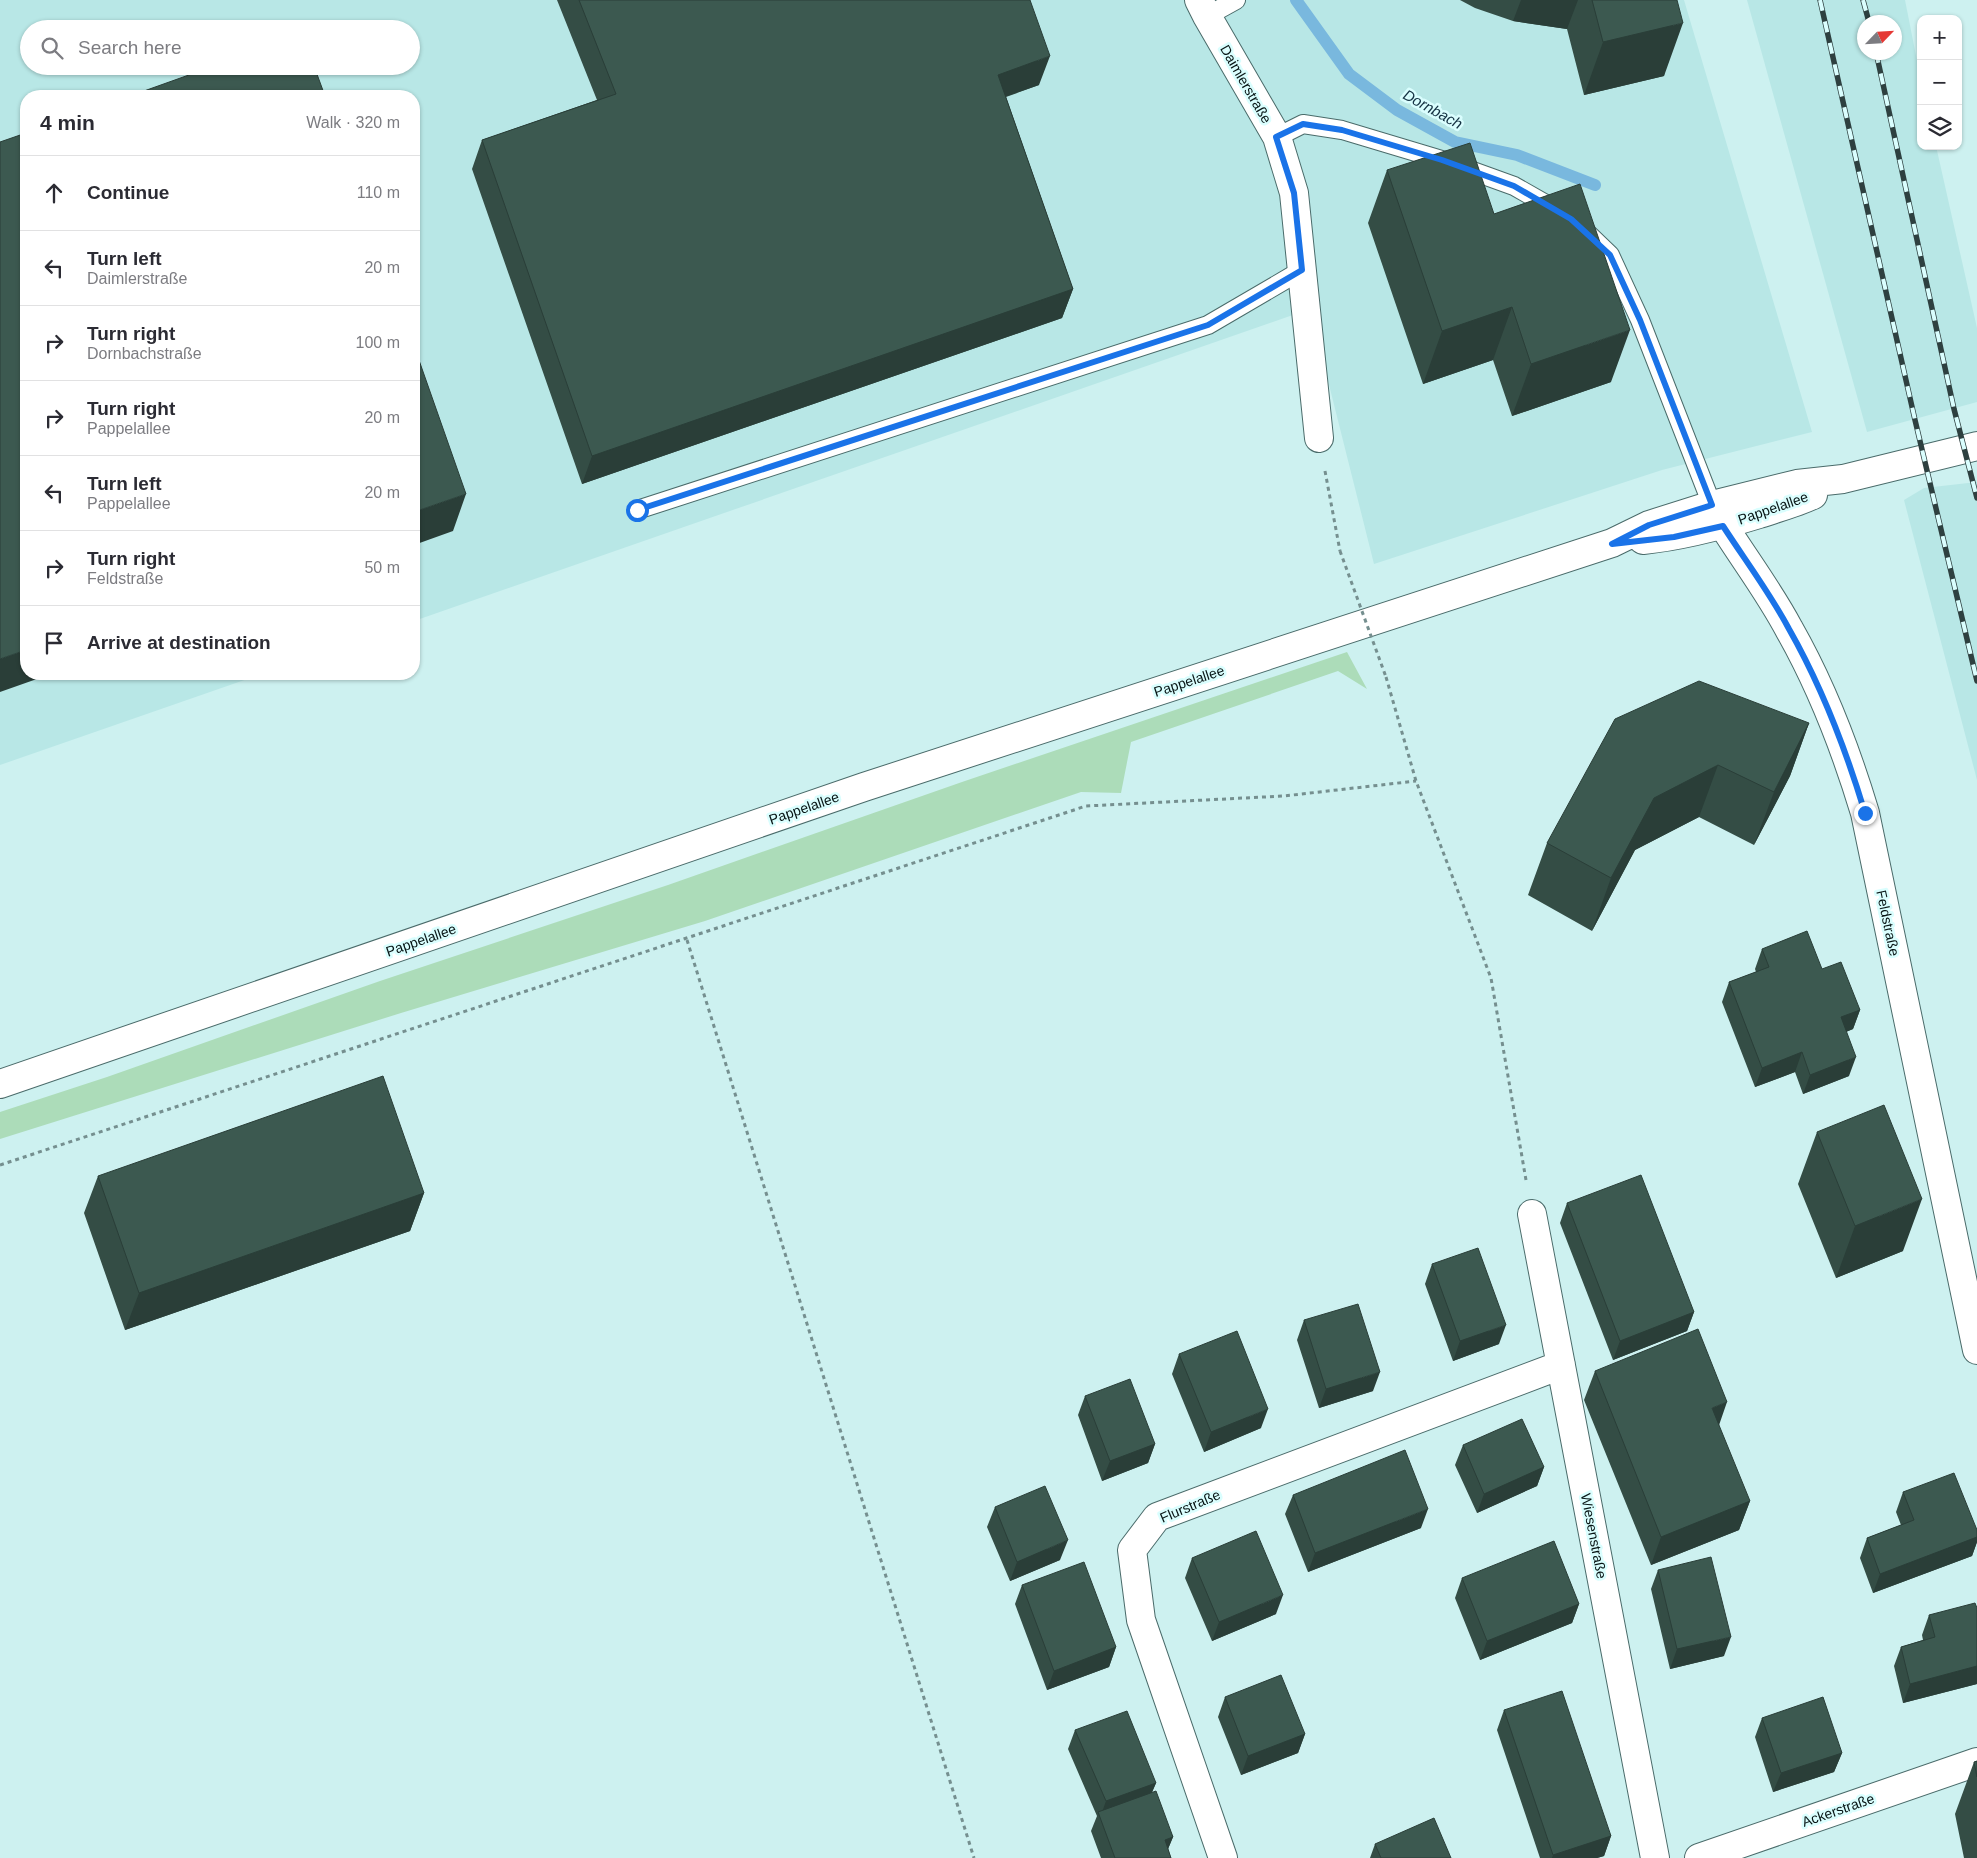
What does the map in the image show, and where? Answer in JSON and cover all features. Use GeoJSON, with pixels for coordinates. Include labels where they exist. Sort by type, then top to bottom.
{"type":"FeatureCollection","features":[{"type":"Feature","properties":{"kind":"street","name":"Daimlerstraße"},"geometry":{"type":"LineString","coordinates":[[1203,8],[1276,137],[1294,193],[1320,438]]}},
{"type":"Feature","properties":{"kind":"street","name":"Pappelallee"},"geometry":{"type":"LineString","coordinates":[[0,1084],[864,787],[1612,544],[1674,537],[1718,515],[1800,501],[1843,479],[1977,446]]}},
{"type":"Feature","properties":{"kind":"street","name":"Feldstraße"},"geometry":{"type":"LineString","coordinates":[[1718,515],[1789,629],[1825,702],[1850,763],[1865,813],[1977,1350]]}},
{"type":"Feature","properties":{"kind":"street","name":"Wiesenstraße"},"geometry":{"type":"LineString","coordinates":[[1532,1214],[1655,1858]]}},
{"type":"Feature","properties":{"kind":"street","name":"Flurstraße"},"geometry":{"type":"LineString","coordinates":[[1223,1858],[1141,1620],[1132,1550],[1157,1517],[1561,1365]]}},
{"type":"Feature","properties":{"kind":"street","name":"Ackerstraße"},"geometry":{"type":"LineString","coordinates":[[1699,1858],[1977,1762]]}},
{"type":"Feature","properties":{"kind":"lane"},"geometry":{"type":"LineString","coordinates":[[1203,8],[1236,0]]}},
{"type":"Feature","properties":{"kind":"lane"},"geometry":{"type":"LineString","coordinates":[[1276,137],[1303,124],[1342,130],[1442,160],[1514,186],[1571,219],[1610,255],[1640,320],[1718,515]]}},
{"type":"Feature","properties":{"kind":"lane"},"geometry":{"type":"LineString","coordinates":[[637,510],[1208,325],[1302,270]]}},
{"type":"Feature","properties":{"kind":"path"},"geometry":{"type":"LineString","coordinates":[[1320,438],[1340,551],[1386,677],[1416,781],[1491,978],[1532,1214]]}},
{"type":"Feature","properties":{"kind":"path"},"geometry":{"type":"LineString","coordinates":[[0,1165],[686,940],[1086,806],[1284,796],[1416,781]]}},
{"type":"Feature","properties":{"kind":"path"},"geometry":{"type":"LineString","coordinates":[[686,940],[974,1858]]}},
{"type":"Feature","properties":{"kind":"shaded area"},"geometry":{"type":"Polygon","coordinates":[[[0,0],[1684,0],[1812,432],[1662,470],[1374,564],[1310,309],[420,619],[420,90],[20,90],[20,680],[245,680],[0,765],[0,0]]]}},
{"type":"Feature","properties":{"kind":"shaded area"},"geometry":{"type":"Polygon","coordinates":[[[1747,0],[1905,0],[1917,61],[1917,150],[1937,150],[1977,328],[1977,402],[1867,432],[1747,0]]]}},
{"type":"Feature","properties":{"kind":"shaded area"},"geometry":{"type":"Polygon","coordinates":[[[1977,482],[1977,780],[1904,500],[1924,488],[1977,482]]]}},
{"type":"Feature","properties":{"kind":"green space"},"geometry":{"type":"Polygon","coordinates":[[[1347,652],[1367,689],[1338,671],[1131,742],[1121,793],[1081,792],[705,921],[401,1013],[0,1139],[0,1112],[1347,652]]]}},
{"type":"Feature","properties":{"kind":"building"},"geometry":{"type":"Polygon","coordinates":[[[579,0],[1030,0],[1050,56],[998,75],[1073,289],[592,456],[482,140],[616,94],[579,0]]]}},
{"type":"Feature","properties":{"kind":"building"},"geometry":{"type":"Polygon","coordinates":[[[1592,0],[1677,0],[1683,23],[1603,42],[1592,0]]]}},
{"type":"Feature","properties":{"kind":"building"},"geometry":{"type":"Polygon","coordinates":[[[189,75],[317,75],[323,90],[147,90],[189,75]]]}},
{"type":"Feature","properties":{"kind":"building"},"geometry":{"type":"Polygon","coordinates":[[[20,135],[20,652],[0,659],[0,142],[20,135]]]}},
{"type":"Feature","properties":{"kind":"building"},"geometry":{"type":"Polygon","coordinates":[[[1470,143],[1494,214],[1580,184],[1630,330],[1531,364],[1512,307],[1442,331],[1387,170],[1470,143]]]}},
{"type":"Feature","properties":{"kind":"building"},"geometry":{"type":"Polygon","coordinates":[[[420,363],[466,494],[420,510],[420,363]]]}},
{"type":"Feature","properties":{"kind":"building"},"geometry":{"type":"Polygon","coordinates":[[[1699,681],[1809,723],[1774,792],[1718,765],[1654,798],[1611,878],[1547,843],[1615,719],[1699,681]]]}},
{"type":"Feature","properties":{"kind":"building"},"geometry":{"type":"Polygon","coordinates":[[[1807,931],[1822,969],[1841,962],[1860,1010],[1841,1017],[1856,1057],[1810,1075],[1802,1052],[1762,1068],[1729,982],[1769,967],[1762,949],[1807,931]]]}},
{"type":"Feature","properties":{"kind":"building"},"geometry":{"type":"Polygon","coordinates":[[[383,1076],[424,1193],[139,1293],[98,1176],[383,1076]]]}},
{"type":"Feature","properties":{"kind":"building"},"geometry":{"type":"Polygon","coordinates":[[[1884,1105],[1922,1199],[1855,1226],[1817,1132],[1884,1105]]]}},
{"type":"Feature","properties":{"kind":"building"},"geometry":{"type":"Polygon","coordinates":[[[1641,1175],[1694,1312],[1620,1341],[1567,1203],[1641,1175]]]}},
{"type":"Feature","properties":{"kind":"building"},"geometry":{"type":"Polygon","coordinates":[[[1478,1248],[1506,1325],[1460,1341],[1432,1264],[1478,1248]]]}},
{"type":"Feature","properties":{"kind":"building"},"geometry":{"type":"Polygon","coordinates":[[[1358,1304],[1380,1372],[1326,1389],[1304,1320],[1358,1304]]]}},
{"type":"Feature","properties":{"kind":"building"},"geometry":{"type":"Polygon","coordinates":[[[1698,1329],[1727,1402],[1712,1408],[1750,1501],[1661,1537],[1595,1371],[1698,1329]]]}},
{"type":"Feature","properties":{"kind":"building"},"geometry":{"type":"Polygon","coordinates":[[[1237,1331],[1268,1409],[1211,1432],[1179,1354],[1237,1331]]]}},
{"type":"Feature","properties":{"kind":"building"},"geometry":{"type":"Polygon","coordinates":[[[1130,1379],[1155,1444],[1110,1461],[1085,1396],[1130,1379]]]}},
{"type":"Feature","properties":{"kind":"building"},"geometry":{"type":"Polygon","coordinates":[[[1522,1419],[1544,1467],[1484,1494],[1463,1445],[1522,1419]]]}},
{"type":"Feature","properties":{"kind":"building"},"geometry":{"type":"Polygon","coordinates":[[[1405,1450],[1428,1509],[1315,1553],[1293,1495],[1405,1450]]]}},
{"type":"Feature","properties":{"kind":"building"},"geometry":{"type":"Polygon","coordinates":[[[1954,1473],[1977,1530],[1977,1537],[1880,1574],[1867,1538],[1914,1520],[1903,1492],[1954,1473]]]}},
{"type":"Feature","properties":{"kind":"building"},"geometry":{"type":"Polygon","coordinates":[[[1045,1486],[1068,1540],[1017,1562],[995,1507],[1045,1486]]]}},
{"type":"Feature","properties":{"kind":"building"},"geometry":{"type":"Polygon","coordinates":[[[1256,1531],[1283,1595],[1219,1622],[1192,1558],[1256,1531]]]}},
{"type":"Feature","properties":{"kind":"building"},"geometry":{"type":"Polygon","coordinates":[[[1554,1541],[1579,1604],[1487,1641],[1462,1578],[1554,1541]]]}},
{"type":"Feature","properties":{"kind":"building"},"geometry":{"type":"Polygon","coordinates":[[[1711,1557],[1731,1637],[1677,1649],[1658,1570],[1711,1557]]]}},
{"type":"Feature","properties":{"kind":"building"},"geometry":{"type":"Polygon","coordinates":[[[1084,1562],[1116,1647],[1054,1671],[1022,1585],[1084,1562]]]}},
{"type":"Feature","properties":{"kind":"building"},"geometry":{"type":"Polygon","coordinates":[[[1975,1603],[1977,1608],[1977,1666],[1910,1684],[1901,1647],[1935,1637],[1929,1615],[1975,1603]]]}},
{"type":"Feature","properties":{"kind":"building"},"geometry":{"type":"Polygon","coordinates":[[[1281,1675],[1305,1734],[1248,1756],[1225,1697],[1281,1675]]]}},
{"type":"Feature","properties":{"kind":"building"},"geometry":{"type":"Polygon","coordinates":[[[1562,1691],[1611,1836],[1553,1855],[1504,1710],[1562,1691]]]}},
{"type":"Feature","properties":{"kind":"building"},"geometry":{"type":"Polygon","coordinates":[[[1823,1697],[1842,1753],[1781,1773],[1762,1718],[1823,1697]]]}},
{"type":"Feature","properties":{"kind":"building"},"geometry":{"type":"Polygon","coordinates":[[[1127,1711],[1156,1783],[1106,1801],[1075,1730],[1127,1711]]]}},
{"type":"Feature","properties":{"kind":"building"},"geometry":{"type":"Polygon","coordinates":[[[1977,1761],[1977,1777],[1974,1762],[1977,1761]]]}},
{"type":"Feature","properties":{"kind":"building"},"geometry":{"type":"Polygon","coordinates":[[[1156,1791],[1173,1837],[1165,1840],[1171,1858],[1115,1858],[1098,1812],[1156,1791]]]}},
{"type":"Feature","properties":{"kind":"building"},"geometry":{"type":"Polygon","coordinates":[[[1434,1818],[1451,1858],[1381,1858],[1375,1844],[1434,1818]]]}},
{"type":"Feature","properties":{"kind":"waterway","name":"Dornbach"},"geometry":{"type":"LineString","coordinates":[[1296,0],[1349,74],[1397,110],[1455,142],[1517,155],[1595,185]]}},
{"type":"Feature","properties":{"kind":"railway"},"geometry":{"type":"LineString","coordinates":[[1820,0],[1915,420],[1977,681]]}},
{"type":"Feature","properties":{"kind":"railway"},"geometry":{"type":"LineString","coordinates":[[1863,0],[1867,15]]}},
{"type":"Feature","properties":{"kind":"railway"},"geometry":{"type":"LineString","coordinates":[[1878,60],[1954,409],[1977,498]]}},
{"type":"Feature","properties":{"kind":"route"},"geometry":{"type":"LineString","coordinates":[[637,510],[1208,325],[1302,270],[1294,193],[1276,137],[1303,124],[1342,130],[1442,160],[1514,186],[1571,219],[1610,255],[1640,320],[1712,505],[1649,525],[1612,544],[1674,537],[1723,526],[1789,629],[1825,702],[1850,763],[1865,813]]}}]}
